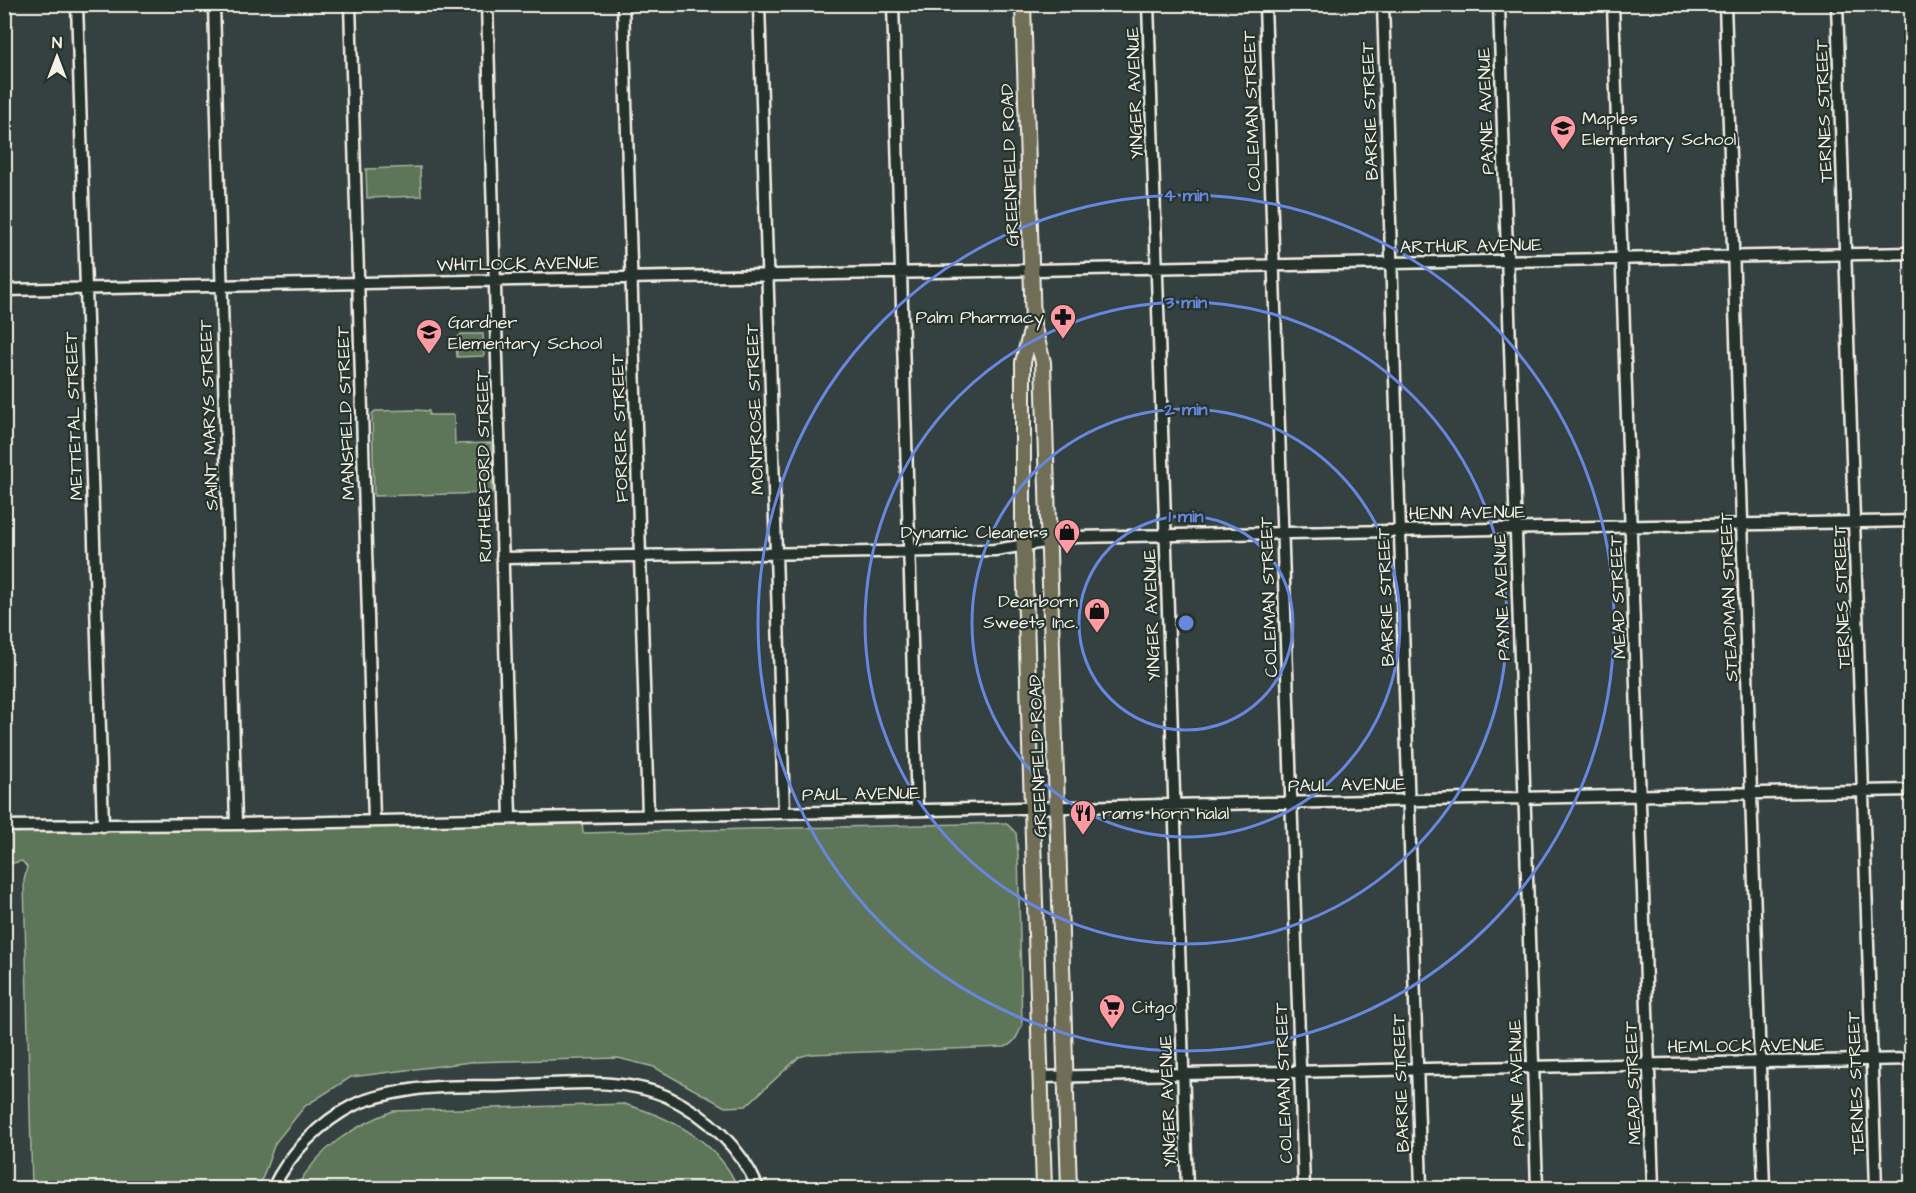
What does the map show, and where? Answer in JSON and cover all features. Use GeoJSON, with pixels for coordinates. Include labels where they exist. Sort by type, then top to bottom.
{"type":"FeatureCollection","features":[{"type":"Feature","properties":{"kind":"main road","name":"GREENFIELD ROAD"},"geometry":{"type":"LineString","coordinates":[[1023,4],[1033,325],[1043,362],[1069,1188]]}},
{"type":"Feature","properties":{"kind":"main road","name":"GREENFIELD ROAD"},"geometry":{"type":"LineString","coordinates":[[1033,325],[1023,362],[1024,546],[1044,1188]]}},
{"type":"Feature","properties":{"kind":"main road"},"geometry":{"type":"LineString","coordinates":[[1027,650],[1052,649]]}},
{"type":"Feature","properties":{"kind":"street","name":"METTETAL STREET"},"geometry":{"type":"LineString","coordinates":[[77,4],[103,826]]}},
{"type":"Feature","properties":{"kind":"street","name":"SAINT MARYS STREET"},"geometry":{"type":"LineString","coordinates":[[214,4],[236,824]]}},
{"type":"Feature","properties":{"kind":"street","name":"MANSFIELD STREET"},"geometry":{"type":"LineString","coordinates":[[350,4],[374,820]]}},
{"type":"Feature","properties":{"kind":"street","name":"RUTHERFORD STREET"},"geometry":{"type":"LineString","coordinates":[[487,4],[497,281],[510,818]]}},
{"type":"Feature","properties":{"kind":"street","name":"FORRER STREET"},"geometry":{"type":"LineString","coordinates":[[622,4],[648,815]]}},
{"type":"Feature","properties":{"kind":"street","name":"MONTROSE STREET"},"geometry":{"type":"LineString","coordinates":[[759,4],[784,812]]}},
{"type":"Feature","properties":{"kind":"street"},"geometry":{"type":"LineString","coordinates":[[893,4],[917,810]]}},
{"type":"Feature","properties":{"kind":"street","name":"YINGER AVENUE"},"geometry":{"type":"LineString","coordinates":[[1148,4],[1187,1188]]}},
{"type":"Feature","properties":{"kind":"street","name":"COLEMAN STREET"},"geometry":{"type":"LineString","coordinates":[[1265,4],[1304,1188]]}},
{"type":"Feature","properties":{"kind":"street","name":"BARRIE STREET"},"geometry":{"type":"LineString","coordinates":[[1383,4],[1420,1188]]}},
{"type":"Feature","properties":{"kind":"street","name":"PAYNE AVENUE"},"geometry":{"type":"LineString","coordinates":[[1499,4],[1537,1188]]}},
{"type":"Feature","properties":{"kind":"street","name":"MEAD STREET"},"geometry":{"type":"LineString","coordinates":[[1613,4],[1633,526],[1653,1188]]}},
{"type":"Feature","properties":{"kind":"street","name":"STEADMAN STREET"},"geometry":{"type":"LineString","coordinates":[[1725,4],[1764,1188]]}},
{"type":"Feature","properties":{"kind":"street","name":"TERNES STREET"},"geometry":{"type":"LineString","coordinates":[[1837,4],[1856,522],[1876,1188]]}},
{"type":"Feature","properties":{"kind":"street","name":"ARTHUR AVENUE"},"geometry":{"type":"LineString","coordinates":[[1031,271],[1911,253]]}},
{"type":"Feature","properties":{"kind":"street","name":"WHITLOCK AVENUE"},"geometry":{"type":"LineString","coordinates":[[4,290],[1031,271]]}},
{"type":"Feature","properties":{"kind":"street","name":"HENN AVENUE"},"geometry":{"type":"LineString","coordinates":[[502,558],[995,550],[1076,537],[1911,521]]}},
{"type":"Feature","properties":{"kind":"street","name":"PAUL AVENUE"},"geometry":{"type":"LineString","coordinates":[[4,826],[236,824],[1911,790]]}},
{"type":"Feature","properties":{"kind":"street","name":"HEMLOCK AVENUE"},"geometry":{"type":"LineString","coordinates":[[1041,1077],[1911,1059]]}},
{"type":"Feature","properties":{"kind":"street"},"geometry":{"type":"LineString","coordinates":[[273,1188],[295,1153],[321,1127],[354,1105],[385,1095],[413,1089],[451,1087],[602,1085],[635,1088],[666,1096],[701,1115],[730,1142],[753,1175],[758,1188]]}},
{"type":"Feature","properties":{"kind":"green space"},"geometry":{"type":"Polygon","coordinates":[[[420,167],[421,196],[367,198],[366,169],[420,167]]]}},
{"type":"Feature","properties":{"kind":"green space"},"geometry":{"type":"Polygon","coordinates":[[[461,334],[483,334],[484,356],[457,357],[456,340],[461,334]]]}},
{"type":"Feature","properties":{"kind":"green space"},"geometry":{"type":"Polygon","coordinates":[[[375,411],[429,411],[429,415],[454,415],[455,444],[491,443],[492,493],[374,496],[372,414],[375,411]]]}},
{"type":"Feature","properties":{"kind":"green space"},"geometry":{"type":"Polygon","coordinates":[[[582,821],[583,833],[1006,823],[1016,833],[1018,853],[1022,1025],[1018,1035],[1005,1047],[810,1054],[799,1057],[746,1106],[725,1107],[654,1067],[618,1058],[471,1062],[351,1077],[305,1106],[275,1143],[259,1188],[32,1188],[24,881],[27,867],[22,861],[5,865],[4,831],[582,821]]]}},
{"type":"Feature","properties":{"kind":"green space"},"geometry":{"type":"Polygon","coordinates":[[[624,1104],[658,1116],[691,1133],[718,1156],[738,1188],[296,1188],[315,1161],[337,1140],[363,1124],[393,1111],[624,1104]]]}},
{"type":"Feature","properties":{"kind":"place","name":"Maples Elementary School"},"geometry":{"type":"Point","coordinates":[1563,151]}},
{"type":"Feature","properties":{"kind":"place","name":"Palm Pharmacy"},"geometry":{"type":"Point","coordinates":[1063,340]}},
{"type":"Feature","properties":{"kind":"place","name":"Gardner Elementary School"},"geometry":{"type":"Point","coordinates":[429,355]}},
{"type":"Feature","properties":{"kind":"place","name":"Dynamic Cleaners"},"geometry":{"type":"Point","coordinates":[1067,555]}},
{"type":"Feature","properties":{"kind":"place","name":"Dearborn Sweets Inc."},"geometry":{"type":"Point","coordinates":[1097,634]}},
{"type":"Feature","properties":{"kind":"place","name":"rams horn halal"},"geometry":{"type":"Point","coordinates":[1083,836]}},
{"type":"Feature","properties":{"kind":"place","name":"Citgo"},"geometry":{"type":"Point","coordinates":[1112,1030]}}]}
